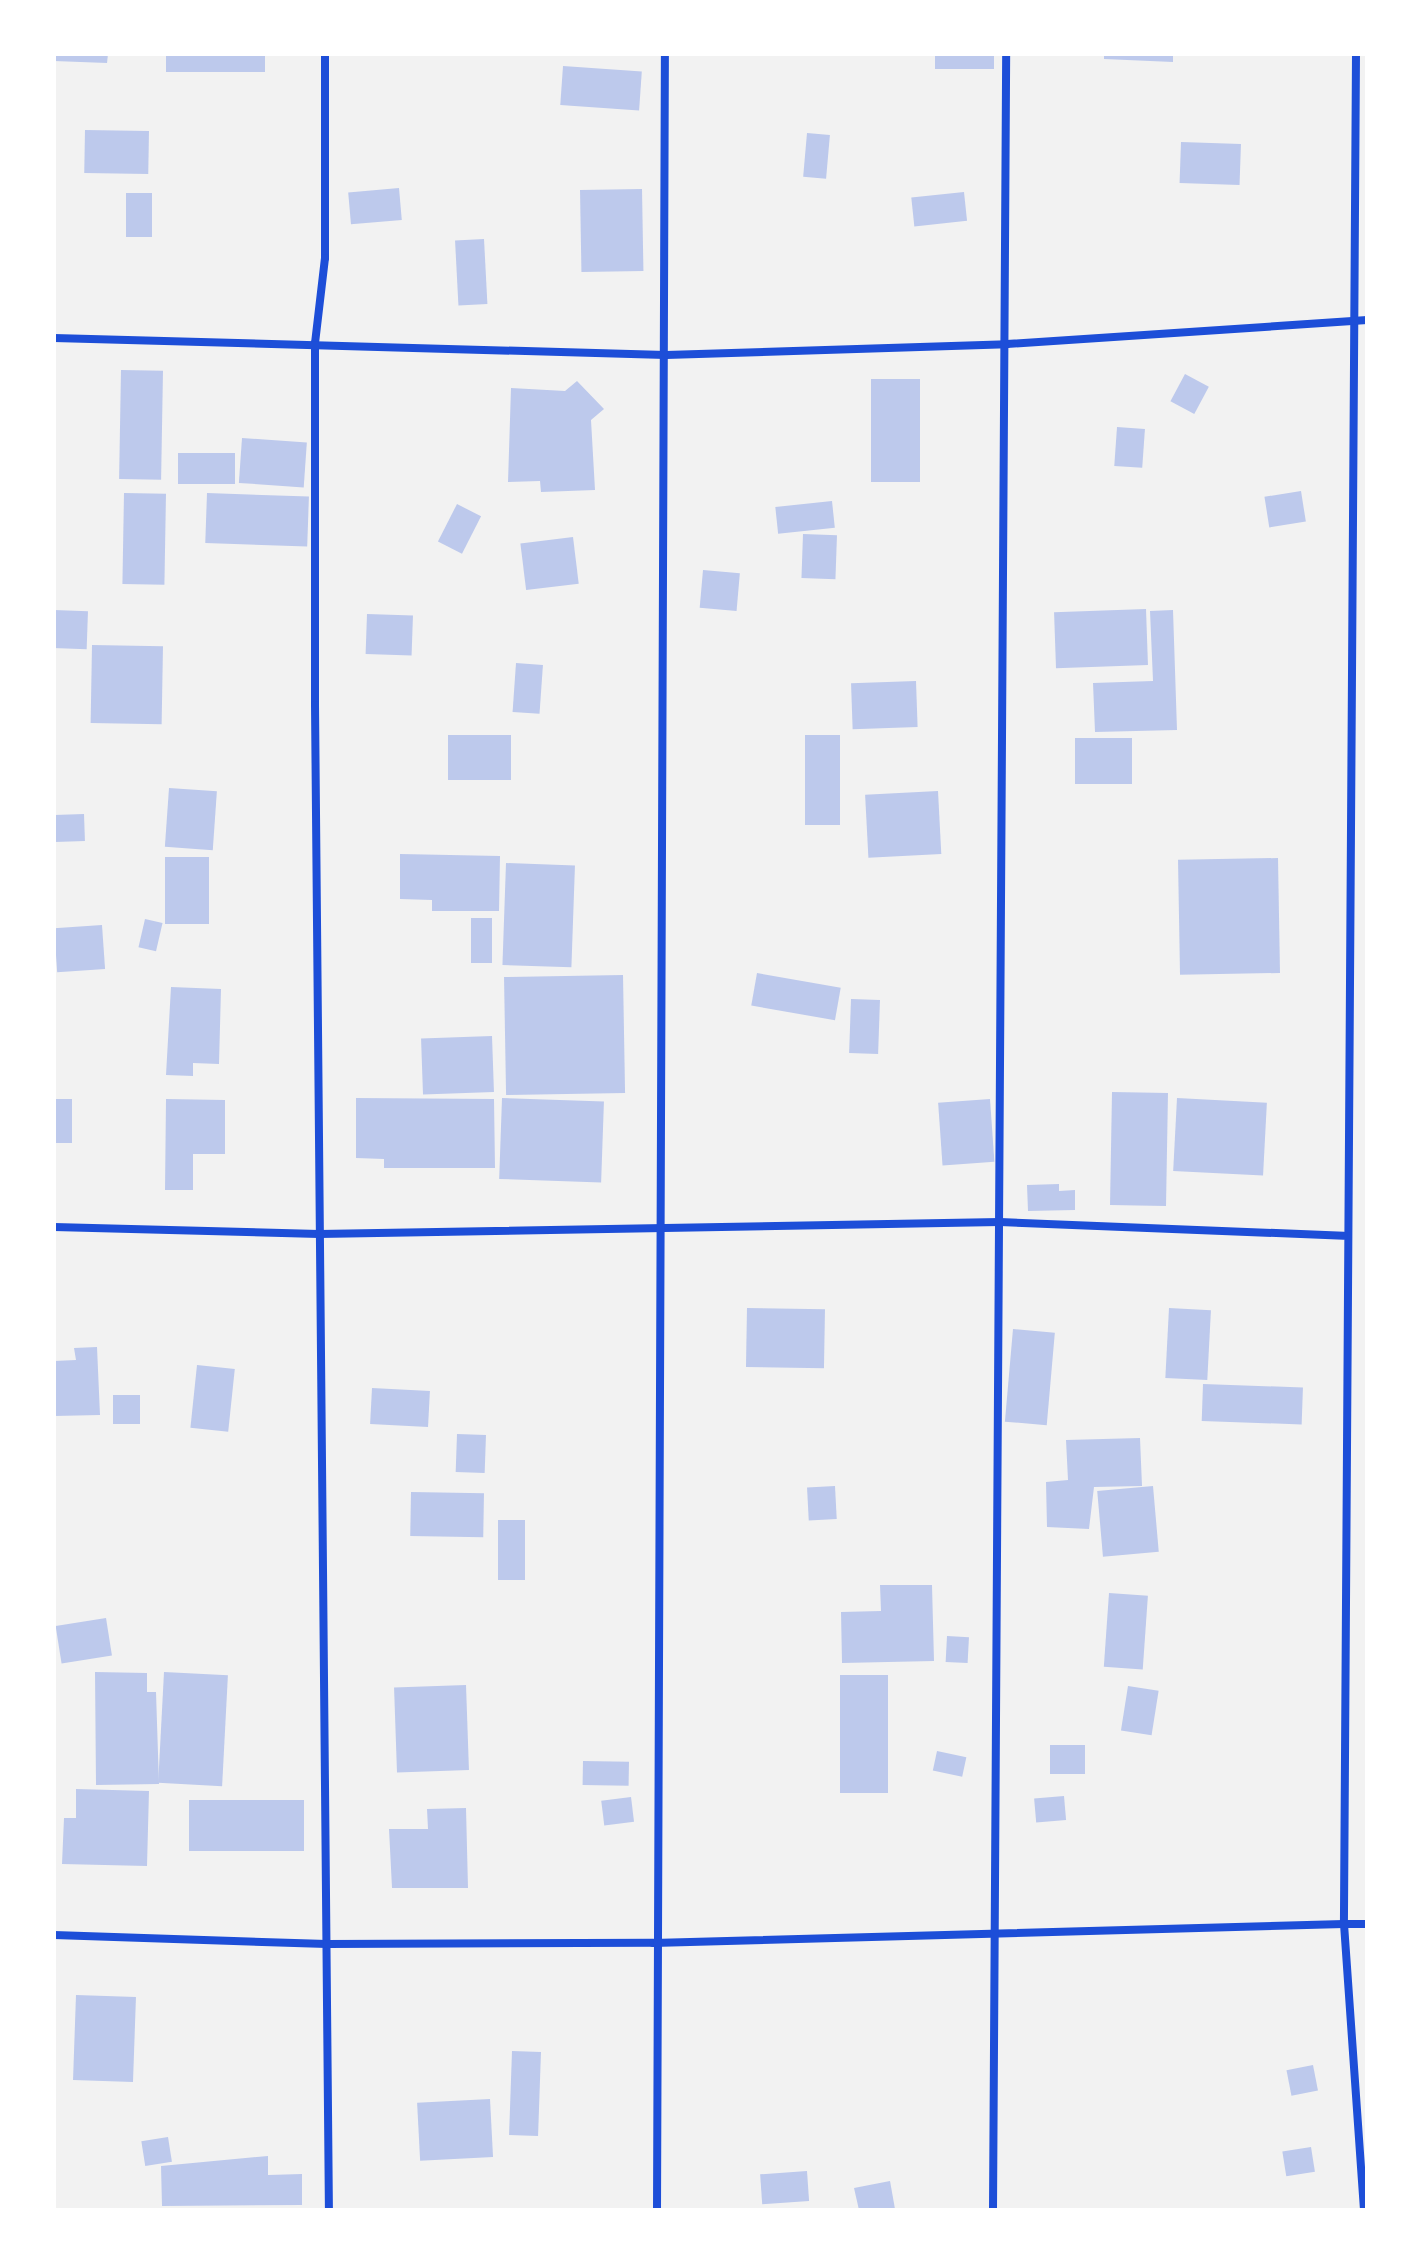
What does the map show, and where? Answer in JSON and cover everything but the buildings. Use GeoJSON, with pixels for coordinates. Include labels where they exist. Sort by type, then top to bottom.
{"type":"FeatureCollection","features":[{"type":"Feature","properties":{"kind":"street"},"geometry":{"type":"LineString","coordinates":[[325,54],[325,258],[315,343],[319,1234],[329,2210]]}},
{"type":"Feature","properties":{"kind":"street"},"geometry":{"type":"LineString","coordinates":[[657,2210],[653,1943],[666,355],[665,54]]}},
{"type":"Feature","properties":{"kind":"street"},"geometry":{"type":"LineString","coordinates":[[993,2210],[991,1937],[1007,344],[1006,54]]}},
{"type":"Feature","properties":{"kind":"street"},"geometry":{"type":"LineString","coordinates":[[1356,54],[1344,1236],[1344,1924],[1364,2210]]}},
{"type":"Feature","properties":{"kind":"street"},"geometry":{"type":"LineString","coordinates":[[54,338],[666,355],[1007,344],[1367,320]]}},
{"type":"Feature","properties":{"kind":"street"},"geometry":{"type":"LineString","coordinates":[[54,1227],[319,1234],[659,1223],[1000,1222],[1344,1236]]}},
{"type":"Feature","properties":{"kind":"street"},"geometry":{"type":"LineString","coordinates":[[54,1935],[327,1944],[653,1943],[991,1937],[1367,1924]]}}]}
